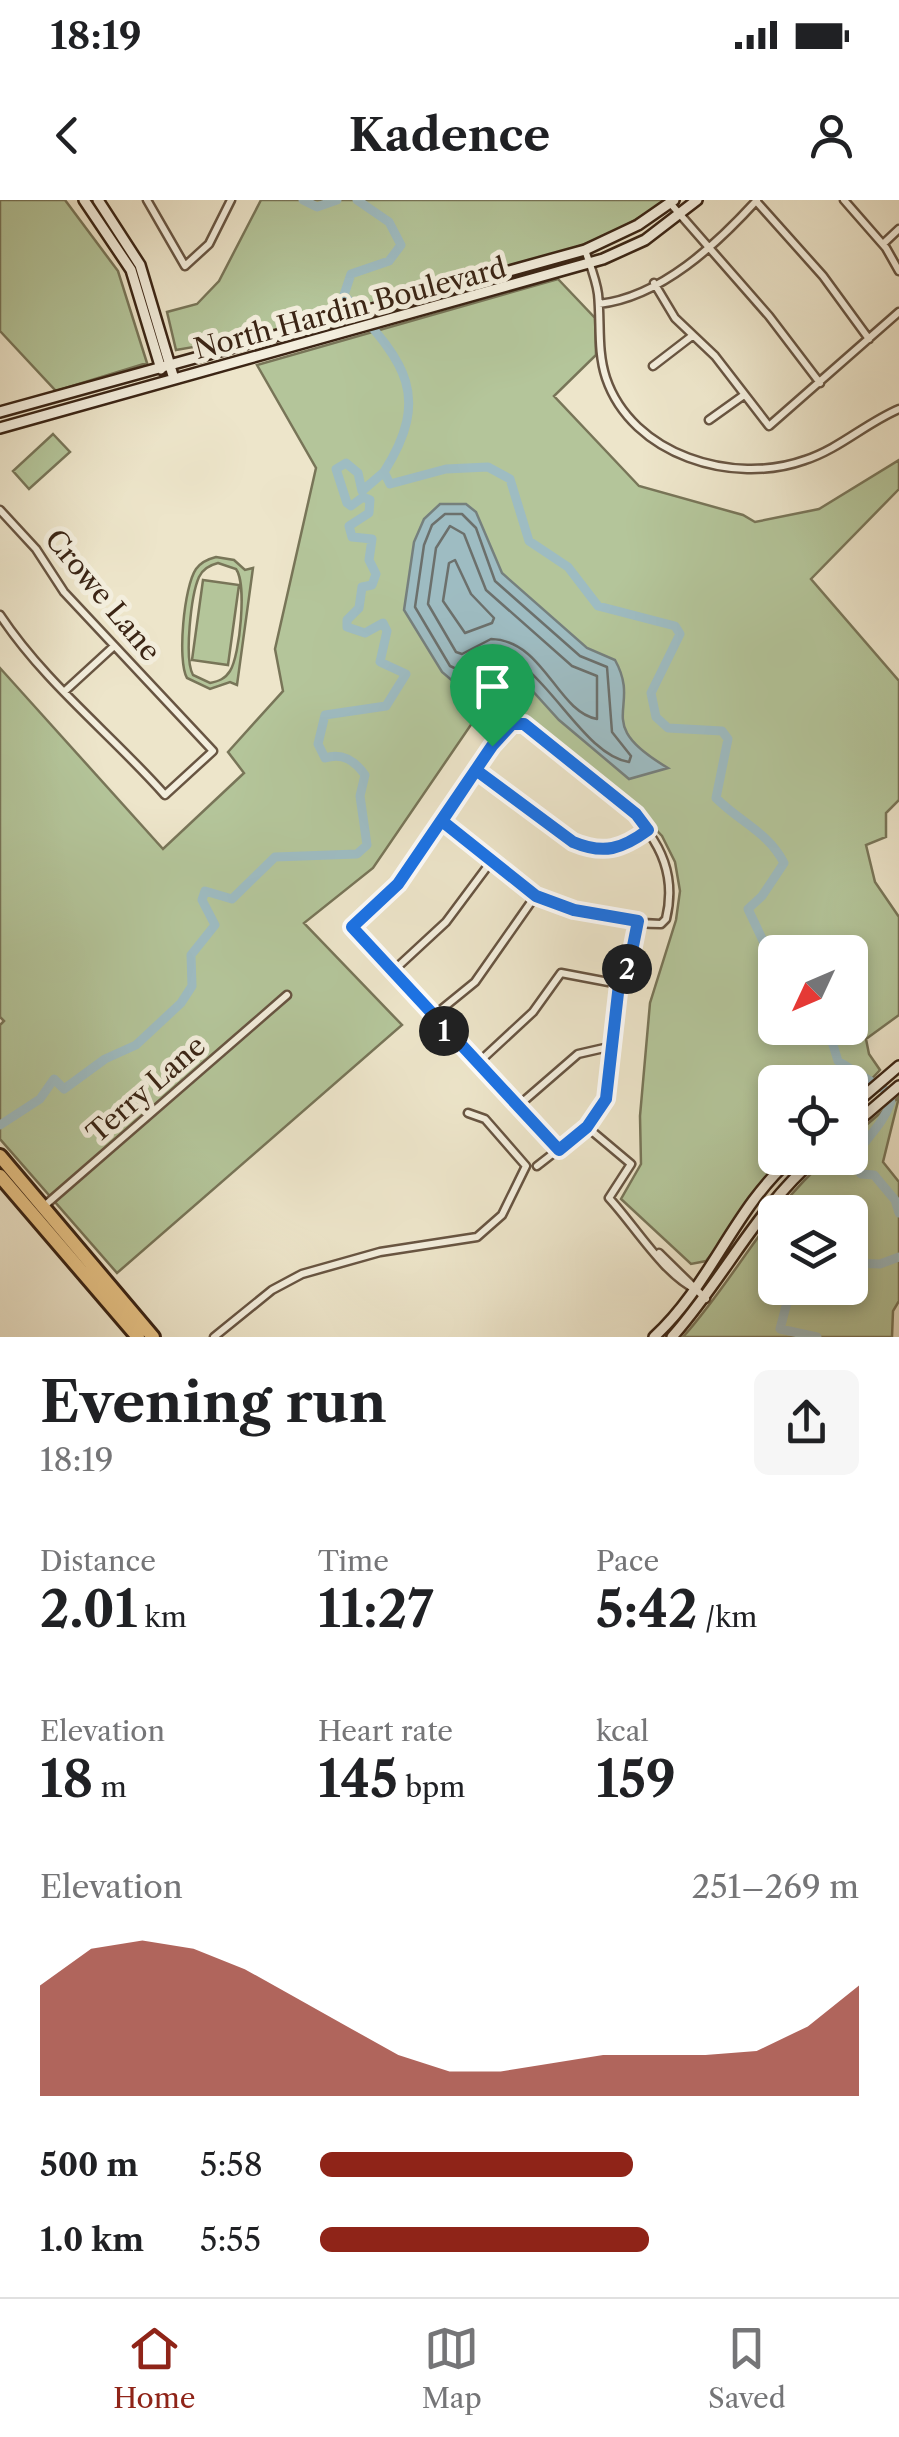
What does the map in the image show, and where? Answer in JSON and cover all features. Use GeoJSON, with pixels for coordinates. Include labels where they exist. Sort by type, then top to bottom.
{"type":"FeatureCollection","features":[{"type":"Feature","properties":{"kind":"highway"},"geometry":{"type":"LineString","coordinates":[[0,1156],[37,1210],[138,1337]]}},
{"type":"Feature","properties":{"kind":"highway"},"geometry":{"type":"LineString","coordinates":[[0,1176],[37,1210],[153,1337]]}},
{"type":"Feature","properties":{"kind":"main road"},"geometry":{"type":"LineString","coordinates":[[84,200],[131,270],[165,365]]}},
{"type":"Feature","properties":{"kind":"main road"},"geometry":{"type":"LineString","coordinates":[[98,200],[140,265],[169,380]]}},
{"type":"Feature","properties":{"kind":"main road","name":"North Hardin Boulevard"},"geometry":{"type":"LineString","coordinates":[[0,428],[590,264],[646,240],[696,200]]}},
{"type":"Feature","properties":{"kind":"main road","name":"North Hardin Boulevard"},"geometry":{"type":"LineString","coordinates":[[0,412],[586,250],[638,226],[672,202]]}},
{"type":"Feature","properties":{"kind":"main road"},"geometry":{"type":"LineString","coordinates":[[868,1093],[899,1066]]}},
{"type":"Feature","properties":{"kind":"main road"},"geometry":{"type":"LineString","coordinates":[[868,1113],[899,1086]]}},
{"type":"Feature","properties":{"kind":"main road"},"geometry":{"type":"LineString","coordinates":[[654,1337],[698,1290],[756,1194],[775,1175]]}},
{"type":"Feature","properties":{"kind":"main road"},"geometry":{"type":"LineString","coordinates":[[672,1337],[706,1299],[771,1202],[797,1175]]}},
{"type":"Feature","properties":{"kind":"street"},"geometry":{"type":"LineString","coordinates":[[147,200],[185,266],[209,244],[230,200]]}},
{"type":"Feature","properties":{"kind":"street"},"geometry":{"type":"LineString","coordinates":[[844,200],[883,244],[899,271]]}},
{"type":"Feature","properties":{"kind":"street"},"geometry":{"type":"LineString","coordinates":[[598,304],[654,283],[708,248],[757,201],[823,276],[870,340]]}},
{"type":"Feature","properties":{"kind":"street"},"geometry":{"type":"LineString","coordinates":[[672,202],[770,316],[820,384]]}},
{"type":"Feature","properties":{"kind":"street"},"geometry":{"type":"LineString","coordinates":[[883,244],[899,229]]}},
{"type":"Feature","properties":{"kind":"street"},"geometry":{"type":"LineString","coordinates":[[586,250],[598,304],[601,360],[612,392],[636,426],[678,454],[738,468],[785,466],[820,454],[899,409]]}},
{"type":"Feature","properties":{"kind":"street"},"geometry":{"type":"LineString","coordinates":[[654,283],[670,312],[715,356],[769,426],[899,312]]}},
{"type":"Feature","properties":{"kind":"street"},"geometry":{"type":"LineString","coordinates":[[653,366],[692,336]]}},
{"type":"Feature","properties":{"kind":"street"},"geometry":{"type":"LineString","coordinates":[[709,420],[744,395]]}},
{"type":"Feature","properties":{"kind":"street","name":"Crowe Lane"},"geometry":{"type":"LineString","coordinates":[[0,510],[113,648],[166,696],[214,752],[165,795],[65,691]]}},
{"type":"Feature","properties":{"kind":"street"},"geometry":{"type":"LineString","coordinates":[[0,615],[65,691],[113,648]]}},
{"type":"Feature","properties":{"kind":"street"},"geometry":{"type":"LineString","coordinates":[[442,821],[536,896],[574,910],[664,922],[670,894],[666,863],[636,814],[517,722],[476,770],[398,884],[352,927],[559,1150]]}},
{"type":"Feature","properties":{"kind":"street"},"geometry":{"type":"LineString","coordinates":[[476,770],[573,842],[588,848],[616,850],[648,830]]}},
{"type":"Feature","properties":{"kind":"street"},"geometry":{"type":"LineString","coordinates":[[392,972],[446,922],[490,863]]}},
{"type":"Feature","properties":{"kind":"street"},"geometry":{"type":"LineString","coordinates":[[432,1017],[474,982],[536,896]]}},
{"type":"Feature","properties":{"kind":"street"},"geometry":{"type":"LineString","coordinates":[[537,1166],[587,1127],[606,1099],[619,984],[630,961],[638,921]]}},
{"type":"Feature","properties":{"kind":"street"},"geometry":{"type":"LineString","coordinates":[[478,1063],[533,1012],[561,973],[619,984]]}},
{"type":"Feature","properties":{"kind":"street","name":"Terry Lane"},"geometry":{"type":"LineString","coordinates":[[37,1210],[287,994]]}},
{"type":"Feature","properties":{"kind":"street"},"geometry":{"type":"LineString","coordinates":[[518,1106],[578,1054],[614,1046]]}},
{"type":"Feature","properties":{"kind":"street"},"geometry":{"type":"LineString","coordinates":[[214,1337],[272,1290],[302,1274],[380,1252],[465,1242],[487,1231],[502,1215],[526,1173],[515,1151],[485,1119],[468,1114]]}},
{"type":"Feature","properties":{"kind":"street"},"geometry":{"type":"LineString","coordinates":[[587,1127],[632,1164],[609,1198],[706,1299]]}},
{"type":"Feature","properties":{"kind":"green space"},"geometry":{"type":"Polygon","coordinates":[[[0,200],[65,200],[118,271],[147,363],[56,391],[0,331],[0,200]]]}},
{"type":"Feature","properties":{"kind":"green space"},"geometry":{"type":"Polygon","coordinates":[[[261,200],[665,200],[613,232],[556,254],[308,321],[176,350],[167,312],[197,304],[219,281],[261,200]]]}},
{"type":"Feature","properties":{"kind":"green space"},"geometry":{"type":"Polygon","coordinates":[[[558,279],[595,318],[596,355],[554,396],[639,486],[743,515],[755,522],[819,509],[899,460],[899,489],[811,579],[899,681],[899,800],[886,813],[886,837],[866,845],[875,882],[899,917],[899,1015],[868,1038],[868,935],[758,935],[758,1045],[867,1045],[880,1070],[868,1083],[868,1065],[758,1065],[758,1175],[774,1175],[706,1261],[691,1264],[621,1199],[641,1164],[640,1116],[650,1003],[676,920],[680,891],[675,862],[662,836],[642,815],[494,691],[373,868],[304,923],[402,1025],[117,1273],[0,1139],[0,1025],[4,1021],[0,1017],[0,668],[163,849],[244,773],[228,752],[283,691],[275,649],[316,468],[257,365],[558,279]]]}},
{"type":"Feature","properties":{"kind":"green space"},"geometry":{"type":"Polygon","coordinates":[[[53,434],[70,452],[29,489],[13,471],[53,434]]]}},
{"type":"Feature","properties":{"kind":"green space"},"geometry":{"type":"Polygon","coordinates":[[[216,557],[234,560],[245,570],[253,568],[237,685],[230,682],[210,689],[187,678],[182,641],[192,578],[200,564],[216,557]],[[218,563],[207,567],[196,586],[191,612],[190,667],[193,675],[210,683],[228,674],[237,650],[242,604],[236,569],[218,563]]]}},
{"type":"Feature","properties":{"kind":"green space"},"geometry":{"type":"Polygon","coordinates":[[[203,580],[239,585],[228,665],[192,660],[203,580]]]}},
{"type":"Feature","properties":{"kind":"green space"},"geometry":{"type":"Polygon","coordinates":[[[899,1097],[883,1162],[899,1182],[899,1301],[893,1311],[892,1337],[683,1337],[758,1238],[758,1305],[868,1305],[868,1195],[792,1195],[807,1178],[868,1175],[868,1124],[899,1097]]]}},
{"type":"Feature","properties":{"kind":"water"},"geometry":{"type":"Polygon","coordinates":[[[440,504],[466,504],[476,512],[502,573],[587,648],[615,660],[622,677],[624,727],[644,752],[668,768],[629,779],[559,720],[510,666],[494,661],[455,683],[442,672],[404,610],[414,542],[424,519],[440,504]]]}},
{"type":"Feature","properties":{"kind":"waterway"},"geometry":{"type":"LineString","coordinates":[[303,200],[317,207],[337,200]]}},
{"type":"Feature","properties":{"kind":"waterway"},"geometry":{"type":"LineString","coordinates":[[357,200],[389,222],[401,245],[389,261],[351,274],[344,295],[395,358],[409,397],[399,444],[384,472],[390,484],[446,469],[488,467],[510,479],[529,541],[568,567],[598,606],[675,626],[680,634],[651,693],[656,717],[668,728],[722,731],[728,739],[716,798],[762,835],[784,863],[762,896],[748,909],[760,935]]}},
{"type":"Feature","properties":{"kind":"waterway"},"geometry":{"type":"LineString","coordinates":[[0,1125],[40,1099],[54,1079],[64,1089],[105,1059],[136,1045],[181,1003],[192,986],[191,955],[215,925],[202,900],[205,891],[232,899],[275,857],[357,854],[367,845],[360,796],[365,775],[348,759],[325,758],[318,744],[325,715],[386,706],[406,674],[380,662],[387,631],[383,623],[365,633],[347,627],[347,620],[359,608],[362,587],[372,585],[376,574],[369,560],[372,539],[352,537],[349,526],[369,513],[370,500],[363,497],[351,506],[347,503],[336,469],[346,463],[358,473],[362,491],[384,472]]}},
{"type":"Feature","properties":{"kind":"waterway"},"geometry":{"type":"LineString","coordinates":[[833,1045],[838,1061],[885,1090],[891,1102],[852,1162],[861,1174],[874,1175],[895,1200],[899,1213]]}},
{"type":"Feature","properties":{"kind":"waterway"},"geometry":{"type":"LineString","coordinates":[[868,1264],[899,1257]]}},
{"type":"Feature","properties":{"kind":"waterway"},"geometry":{"type":"LineString","coordinates":[[786,1305],[780,1329],[817,1337]]}},
{"type":"Feature","properties":{"kind":"route"},"geometry":{"type":"LineString","coordinates":[[512,724],[524,724],[636,814],[648,830],[616,850],[588,848],[573,842],[476,770],[442,821],[536,896],[574,910],[638,921],[630,961],[619,984],[606,1099],[587,1127],[559,1150],[352,927],[354,921],[389,896],[492,746],[512,724]]}}]}
